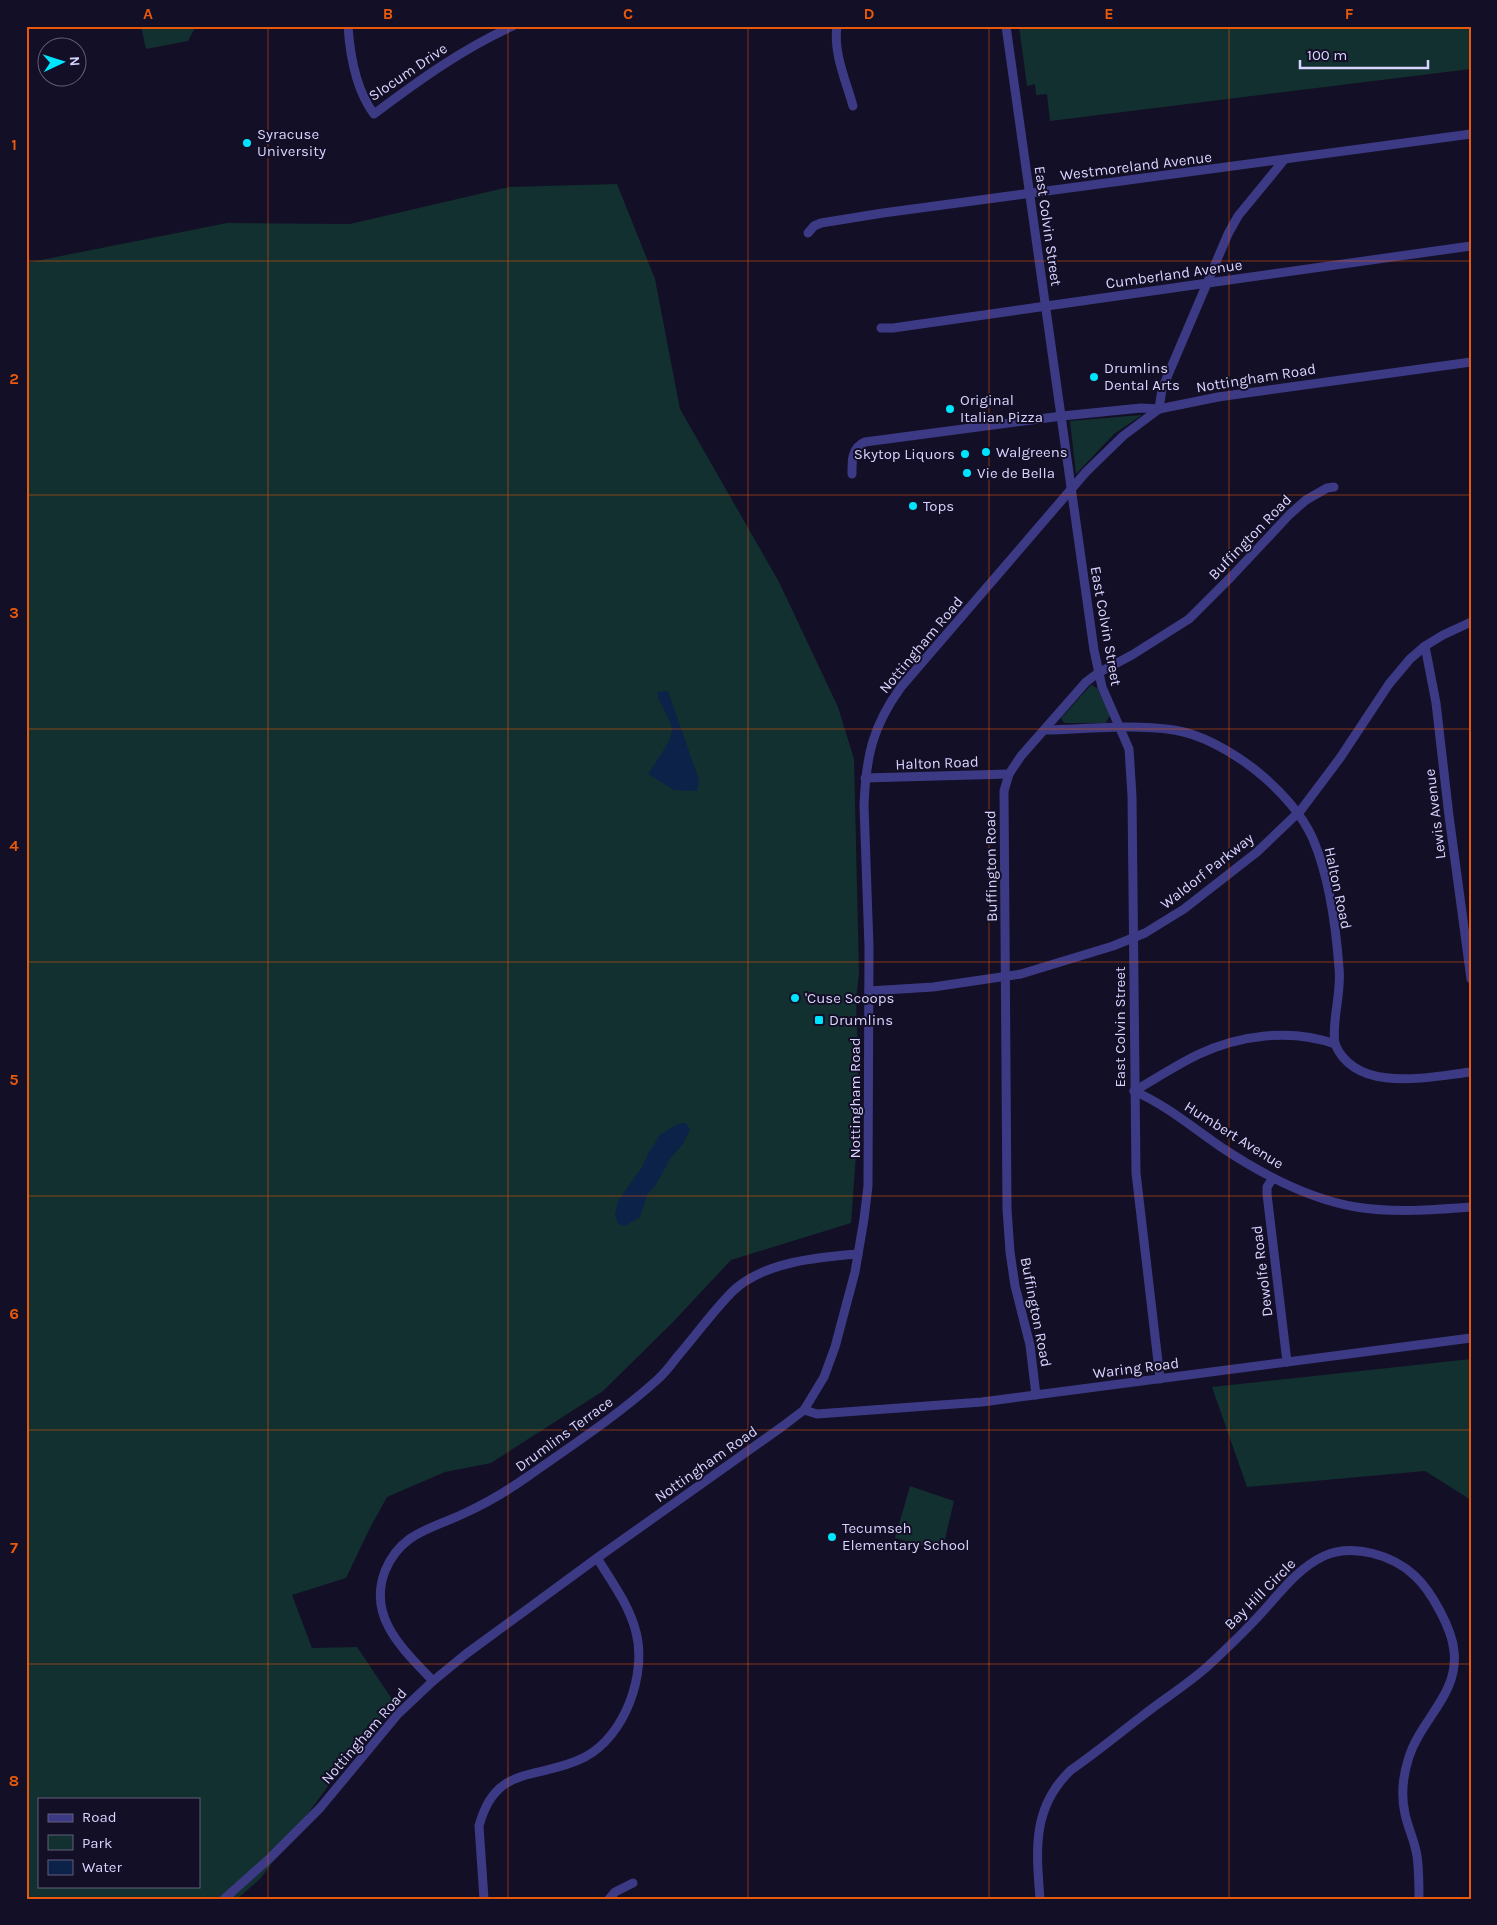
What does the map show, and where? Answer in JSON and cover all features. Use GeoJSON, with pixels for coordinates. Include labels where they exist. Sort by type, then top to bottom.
{"type":"FeatureCollection","features":[{"type":"Feature","properties":{"kind":"street","name":"Slocum Drive"},"geometry":{"type":"LineString","coordinates":[[348,26],[349,45],[355,71],[363,95],[374,114],[453,58],[513,26]]}},
{"type":"Feature","properties":{"kind":"street"},"geometry":{"type":"LineString","coordinates":[[837,26],[835,38],[837,49],[853,106]]}},
{"type":"Feature","properties":{"kind":"street","name":"East Colvin Street"},"geometry":{"type":"LineString","coordinates":[[1006,26],[1098,673],[1102,687],[1130,749],[1136,1173],[1160,1379]]}},
{"type":"Feature","properties":{"kind":"street","name":"Westmoreland Avenue"},"geometry":{"type":"LineString","coordinates":[[808,233],[814,226],[821,223],[1471,134]]}},
{"type":"Feature","properties":{"kind":"street"},"geometry":{"type":"LineString","coordinates":[[852,474],[852,458],[855,451],[864,442],[1062,416],[1141,408],[1159,409],[1162,388],[1228,234],[1238,216],[1284,160]]}},
{"type":"Feature","properties":{"kind":"street","name":"Cumberland Avenue"},"geometry":{"type":"LineString","coordinates":[[881,328],[894,328],[1471,246]]}},
{"type":"Feature","properties":{"kind":"street","name":"Nottingham Road"},"geometry":{"type":"LineString","coordinates":[[224,1899],[270,1858],[320,1808],[398,1714],[433,1681],[466,1654],[597,1558],[804,1410],[824,1378],[835,1347],[858,1254],[868,1186],[869,991],[864,805],[867,758],[876,730],[890,702],[901,687],[1086,472],[1117,441],[1159,409],[1218,397],[1471,362]]}},
{"type":"Feature","properties":{"kind":"street","name":"Buffington Road"},"geometry":{"type":"LineString","coordinates":[[1036,1395],[1030,1345],[1015,1286],[1010,1252],[1008,1209],[1004,791],[1009,774],[1021,756],[1086,682],[1189,619],[1232,577],[1290,514],[1306,500],[1327,488],[1334,487]]}},
{"type":"Feature","properties":{"kind":"street","name":"Waldorf Parkway"},"geometry":{"type":"LineString","coordinates":[[869,991],[933,987],[1005,978],[1134,938],[1184,909],[1257,852],[1297,814],[1340,758],[1389,684],[1410,659],[1425,646],[1443,635],[1471,622]]}},
{"type":"Feature","properties":{"kind":"street","name":"Lewis Avenue"},"geometry":{"type":"LineString","coordinates":[[1425,646],[1436,703],[1471,979]]}},
{"type":"Feature","properties":{"kind":"street","name":"Halton Road"},"geometry":{"type":"LineString","coordinates":[[1045,730],[1155,728],[1176,730],[1204,738],[1235,754],[1260,774],[1289,802],[1312,837],[1329,897],[1340,989],[1335,1044]]}},
{"type":"Feature","properties":{"kind":"street","name":"Halton Road"},"geometry":{"type":"LineString","coordinates":[[865,778],[1009,774]]}},
{"type":"Feature","properties":{"kind":"street"},"geometry":{"type":"LineString","coordinates":[[1134,1092],[1198,1055],[1223,1045],[1277,1035],[1304,1035],[1335,1044],[1344,1060],[1362,1072],[1381,1077],[1407,1079],[1471,1072]]}},
{"type":"Feature","properties":{"kind":"street","name":"Humbert Avenue"},"geometry":{"type":"LineString","coordinates":[[1134,1092],[1165,1107],[1222,1147],[1273,1178],[1337,1202],[1356,1207],[1413,1211],[1471,1207]]}},
{"type":"Feature","properties":{"kind":"street","name":"Dewolfe Road"},"geometry":{"type":"LineString","coordinates":[[1273,1178],[1268,1187],[1267,1194],[1287,1362]]}},
{"type":"Feature","properties":{"kind":"street","name":"Drumlins Terrace"},"geometry":{"type":"LineString","coordinates":[[433,1681],[392,1634],[384,1619],[381,1603],[382,1581],[386,1569],[395,1553],[409,1538],[427,1527],[456,1518],[486,1504],[512,1488],[620,1411],[659,1378],[732,1292],[752,1277],[771,1269],[817,1259],[858,1254]]}},
{"type":"Feature","properties":{"kind":"street","name":"Waring Road"},"geometry":{"type":"LineString","coordinates":[[804,1410],[817,1414],[982,1402],[1471,1338]]}},
{"type":"Feature","properties":{"kind":"street","name":"Bay Hill Circle"},"geometry":{"type":"LineString","coordinates":[[1040,1899],[1037,1838],[1044,1810],[1050,1795],[1059,1781],[1071,1770],[1174,1694],[1207,1666],[1253,1623],[1296,1575],[1326,1555],[1338,1552],[1359,1551],[1377,1554],[1414,1574],[1424,1585],[1441,1614],[1454,1651],[1453,1673],[1447,1693],[1417,1739],[1409,1756],[1404,1780],[1403,1801],[1405,1815],[1417,1854],[1419,1899]]}},
{"type":"Feature","properties":{"kind":"street"},"geometry":{"type":"LineString","coordinates":[[484,1899],[479,1826],[490,1797],[503,1785],[518,1776],[568,1764],[587,1756],[612,1733],[631,1701],[638,1676],[639,1651],[636,1632],[629,1611],[597,1558]]}},
{"type":"Feature","properties":{"kind":"street"},"geometry":{"type":"LineString","coordinates":[[608,1899],[615,1892],[633,1883]]}},
{"type":"Feature","properties":{"kind":"green space"},"geometry":{"type":"Polygon","coordinates":[[[141,26],[196,26],[188,41],[146,49],[141,26]]]}},
{"type":"Feature","properties":{"kind":"green space"},"geometry":{"type":"Polygon","coordinates":[[[1019,26],[1471,26],[1471,69],[1050,121],[1047,94],[1036,95],[1035,84],[1027,86],[1019,26]]]}},
{"type":"Feature","properties":{"kind":"green space"},"geometry":{"type":"Polygon","coordinates":[[[617,184],[655,279],[680,409],[779,582],[838,707],[854,759],[859,973],[856,999],[858,1065],[857,1142],[851,1223],[731,1260],[672,1323],[603,1391],[491,1463],[445,1472],[387,1497],[346,1578],[292,1595],[312,1648],[357,1647],[394,1702],[350,1756],[261,1878],[237,1899],[26,1899],[26,263],[227,223],[350,224],[509,187],[617,184]]]}},
{"type":"Feature","properties":{"kind":"green space"},"geometry":{"type":"Polygon","coordinates":[[[1142,415],[1114,434],[1076,474],[1070,421],[1142,415]]]}},
{"type":"Feature","properties":{"kind":"green space"},"geometry":{"type":"Polygon","coordinates":[[[1091,685],[1097,688],[1110,715],[1106,723],[1064,723],[1061,718],[1091,685]]]}},
{"type":"Feature","properties":{"kind":"green space"},"geometry":{"type":"Polygon","coordinates":[[[1471,1359],[1471,1500],[1425,1471],[1247,1487],[1212,1387],[1471,1359]]]}},
{"type":"Feature","properties":{"kind":"green space"},"geometry":{"type":"Polygon","coordinates":[[[910,1486],[954,1501],[944,1543],[936,1549],[895,1538],[910,1486]]]}},
{"type":"Feature","properties":{"kind":"water"},"geometry":{"type":"Polygon","coordinates":[[[668,691],[699,780],[697,791],[674,790],[648,774],[663,752],[672,733],[671,724],[657,692],[668,691]]]}},
{"type":"Feature","properties":{"kind":"water"},"geometry":{"type":"Polygon","coordinates":[[[682,1123],[686,1123],[690,1129],[683,1144],[670,1159],[655,1186],[647,1195],[640,1217],[625,1226],[618,1224],[615,1214],[618,1201],[642,1167],[649,1152],[660,1135],[682,1123]]]}},
{"type":"Feature","properties":{"kind":"place","name":"Syracuse University"},"geometry":{"type":"Point","coordinates":[247,143]}},
{"type":"Feature","properties":{"kind":"place","name":"Drumlins Dental Arts"},"geometry":{"type":"Point","coordinates":[1094,377]}},
{"type":"Feature","properties":{"kind":"place","name":"Original Italian Pizza"},"geometry":{"type":"Point","coordinates":[950,409]}},
{"type":"Feature","properties":{"kind":"place","name":"Walgreens"},"geometry":{"type":"Point","coordinates":[986,452]}},
{"type":"Feature","properties":{"kind":"place","name":"Skytop Liquors"},"geometry":{"type":"Point","coordinates":[965,454]}},
{"type":"Feature","properties":{"kind":"place","name":"Vie de Bella"},"geometry":{"type":"Point","coordinates":[967,473]}},
{"type":"Feature","properties":{"kind":"place","name":"Tops"},"geometry":{"type":"Point","coordinates":[913,506]}},
{"type":"Feature","properties":{"kind":"place","name":"'Cuse Scoops"},"geometry":{"type":"Point","coordinates":[795,998]}},
{"type":"Feature","properties":{"kind":"place","name":"Drumlins"},"geometry":{"type":"Point","coordinates":[819,1020]}},
{"type":"Feature","properties":{"kind":"place","name":"Tecumseh Elementary School"},"geometry":{"type":"Point","coordinates":[832,1537]}}]}
